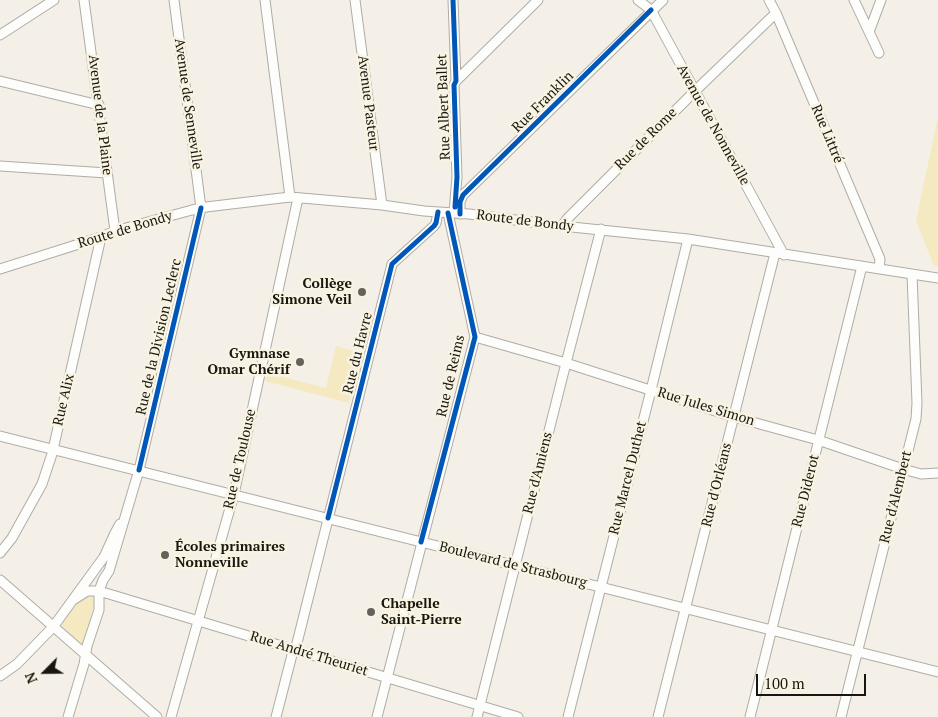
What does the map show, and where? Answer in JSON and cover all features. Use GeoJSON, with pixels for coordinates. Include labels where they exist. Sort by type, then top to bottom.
{"type":"FeatureCollection","features":[{"type":"Feature","properties":{"kind":"street"},"geometry":{"type":"LineString","coordinates":[[0,35],[54,0]]}},
{"type":"Feature","properties":{"kind":"street","name":"Avenue de la Plaine"},"geometry":{"type":"LineString","coordinates":[[84,0],[115,231]]}},
{"type":"Feature","properties":{"kind":"street","name":"Avenue de Senneville"},"geometry":{"type":"LineString","coordinates":[[174,0],[201,208]]}},
{"type":"Feature","properties":{"kind":"street","name":"Rue de Toulouse"},"geometry":{"type":"LineString","coordinates":[[171,717],[234,494],[294,197],[265,0]]}},
{"type":"Feature","properties":{"kind":"street","name":"Avenue Pasteur"},"geometry":{"type":"LineString","coordinates":[[355,0],[382,205]]}},
{"type":"Feature","properties":{"kind":"street","name":"Rue Albert Ballet"},"geometry":{"type":"LineString","coordinates":[[453,0],[458,177],[457,214]]}},
{"type":"Feature","properties":{"kind":"street"},"geometry":{"type":"LineString","coordinates":[[456,81],[538,0]]}},
{"type":"Feature","properties":{"kind":"street","name":"Avenue de Nonneville"},"geometry":{"type":"LineString","coordinates":[[638,0],[651,10],[780,254]]}},
{"type":"Feature","properties":{"kind":"street","name":"Rue Franklin"},"geometry":{"type":"LineString","coordinates":[[457,214],[463,195],[663,0]]}},
{"type":"Feature","properties":{"kind":"street","name":"Rue Littré"},"geometry":{"type":"LineString","coordinates":[[769,0],[880,259],[879,269]]}},
{"type":"Feature","properties":{"kind":"street"},"geometry":{"type":"LineString","coordinates":[[854,0],[879,53]]}},
{"type":"Feature","properties":{"kind":"street"},"geometry":{"type":"LineString","coordinates":[[869,32],[881,0]]}},
{"type":"Feature","properties":{"kind":"street","name":"Rue de Rome"},"geometry":{"type":"LineString","coordinates":[[562,226],[566,219],[776,13]]}},
{"type":"Feature","properties":{"kind":"street"},"geometry":{"type":"LineString","coordinates":[[0,81],[99,105]]}},
{"type":"Feature","properties":{"kind":"street"},"geometry":{"type":"LineString","coordinates":[[0,166],[107,173]]}},
{"type":"Feature","properties":{"kind":"street","name":"Route de Bondy"},"geometry":{"type":"LineString","coordinates":[[0,269],[115,231],[201,208],[294,197],[688,239],[938,278]]}},
{"type":"Feature","properties":{"kind":"street","name":"Rue de la Division Leclerc"},"geometry":{"type":"LineString","coordinates":[[68,717],[86,656],[87,646],[99,610],[99,591],[109,571],[139,470],[201,208]]}},
{"type":"Feature","properties":{"kind":"street","name":"Rue du Havre"},"geometry":{"type":"LineString","coordinates":[[276,717],[292,655],[297,644],[392,264],[436,224],[438,212]]}},
{"type":"Feature","properties":{"kind":"street","name":"Rue de Reims"},"geometry":{"type":"LineString","coordinates":[[377,717],[475,337],[457,214]]}},
{"type":"Feature","properties":{"kind":"street","name":"Rue d'Amiens"},"geometry":{"type":"LineString","coordinates":[[477,717],[601,230]]}},
{"type":"Feature","properties":{"kind":"street","name":"Rue Alix"},"geometry":{"type":"LineString","coordinates":[[0,553],[12,538],[42,484],[53,449],[101,237]]}},
{"type":"Feature","properties":{"kind":"street","name":"Rue Marcel Duthet"},"geometry":{"type":"LineString","coordinates":[[568,717],[688,239]]}},
{"type":"Feature","properties":{"kind":"street","name":"Rue d'Orléans"},"geometry":{"type":"LineString","coordinates":[[658,717],[734,417],[780,254]]}},
{"type":"Feature","properties":{"kind":"street","name":"Rue Diderot"},"geometry":{"type":"LineString","coordinates":[[750,717],[862,266]]}},
{"type":"Feature","properties":{"kind":"street","name":"Rue d'Alembert"},"geometry":{"type":"LineString","coordinates":[[841,717],[916,419],[912,274]]}},
{"type":"Feature","properties":{"kind":"street","name":"Rue Jules Simon"},"geometry":{"type":"LineString","coordinates":[[475,337],[566,363],[734,417],[818,440],[903,469],[921,474],[938,473]]}},
{"type":"Feature","properties":{"kind":"street","name":"Boulevard de Strasbourg"},"geometry":{"type":"LineString","coordinates":[[0,436],[938,672]]}},
{"type":"Feature","properties":{"kind":"street"},"geometry":{"type":"LineString","coordinates":[[0,676],[16,664],[53,627],[104,557],[128,511]]}},
{"type":"Feature","properties":{"kind":"street"},"geometry":{"type":"LineString","coordinates":[[0,580],[156,717]]}},
{"type":"Feature","properties":{"kind":"street"},"geometry":{"type":"LineString","coordinates":[[73,600],[87,591],[99,591]]}},
{"type":"Feature","properties":{"kind":"street","name":"Rue André Theuriet"},"geometry":{"type":"LineString","coordinates":[[99,591],[518,717]]}},
{"type":"Feature","properties":{"kind":"shaded area"},"geometry":{"type":"Polygon","coordinates":[[[938,116],[938,266],[934,266],[916,221],[938,116]]]}},
{"type":"Feature","properties":{"kind":"shaded area"},"geometry":{"type":"Polygon","coordinates":[[[336,346],[361,353],[349,403],[265,381],[268,373],[326,388],[336,346]]]}},
{"type":"Feature","properties":{"kind":"shaded area"},"geometry":{"type":"Polygon","coordinates":[[[87,593],[94,594],[96,597],[83,644],[61,625],[81,598],[87,593]]]}},
{"type":"Feature","properties":{"kind":"cycle path"},"geometry":{"type":"LineString","coordinates":[[453,0],[457,177],[455,207]]}},
{"type":"Feature","properties":{"kind":"cycle path"},"geometry":{"type":"LineString","coordinates":[[460,214],[460,202],[463,195],[651,10]]}},
{"type":"Feature","properties":{"kind":"cycle path"},"geometry":{"type":"LineString","coordinates":[[139,470],[201,208]]}},
{"type":"Feature","properties":{"kind":"cycle path"},"geometry":{"type":"LineString","coordinates":[[328,518],[392,264],[434,226],[438,212]]}},
{"type":"Feature","properties":{"kind":"cycle path"},"geometry":{"type":"LineString","coordinates":[[421,542],[475,337],[448,213]]}},
{"type":"Feature","properties":{"kind":"place","name":"Collège Simone Veil"},"geometry":{"type":"Point","coordinates":[362,292]}},
{"type":"Feature","properties":{"kind":"place","name":"Gymnase Omar Chérif"},"geometry":{"type":"Point","coordinates":[300,362]}},
{"type":"Feature","properties":{"kind":"place","name":"Écoles primaires Nonneville"},"geometry":{"type":"Point","coordinates":[165,555]}},
{"type":"Feature","properties":{"kind":"place","name":"Chapelle Saint-Pierre"},"geometry":{"type":"Point","coordinates":[371,612]}}]}
